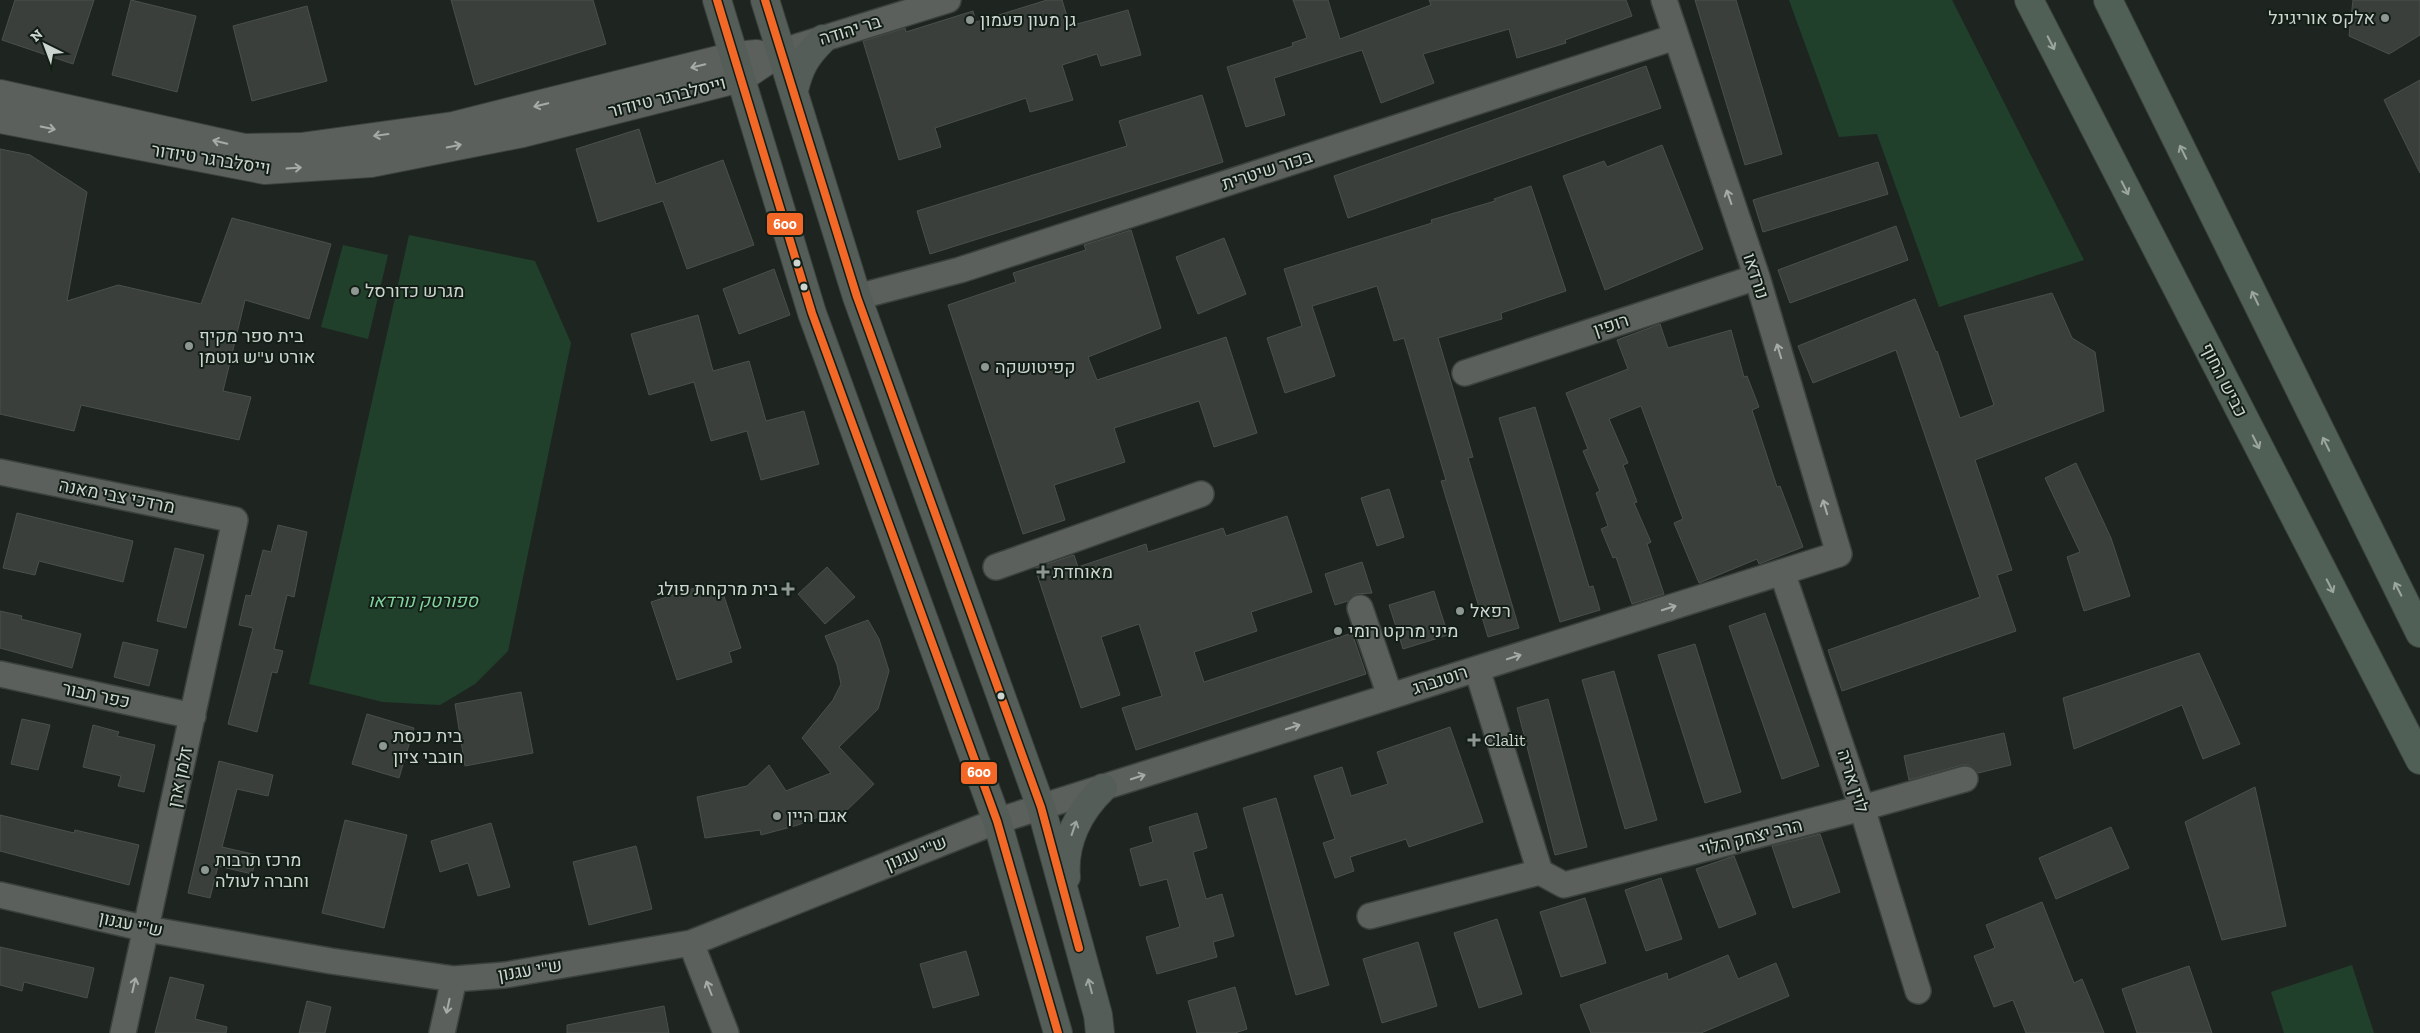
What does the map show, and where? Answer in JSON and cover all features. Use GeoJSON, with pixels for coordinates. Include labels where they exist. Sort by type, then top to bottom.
{"type":"FeatureCollection","features":[{"type":"Feature","properties":{"kind":"highway","name":"כביש החוף"},"geometry":{"type":"LineString","coordinates":[[2029,0],[2420,760]]}},
{"type":"Feature","properties":{"kind":"highway"},"geometry":{"type":"LineString","coordinates":[[2108,0],[2420,633]]}},
{"type":"Feature","properties":{"kind":"main road"},"geometry":{"type":"LineString","coordinates":[[717,0],[812,313],[998,821],[1058,1033]]}},
{"type":"Feature","properties":{"kind":"main road"},"geometry":{"type":"LineString","coordinates":[[765,0],[857,297],[1042,807],[1098,1015],[1100,1033]]}},
{"type":"Feature","properties":{"kind":"main road"},"geometry":{"type":"LineString","coordinates":[[794,90],[800,67],[808,54],[823,39]]}},
{"type":"Feature","properties":{"kind":"main road"},"geometry":{"type":"LineString","coordinates":[[1069,910],[1065,868],[1070,842],[1077,820],[1088,803],[1103,788]]}},
{"type":"Feature","properties":{"kind":"street","name":"בר יהודה"},"geometry":{"type":"LineString","coordinates":[[780,52],[948,0]]}},
{"type":"Feature","properties":{"kind":"street","name":"נורדאו"},"geometry":{"type":"LineString","coordinates":[[1664,0],[1757,277],[1839,554]]}},
{"type":"Feature","properties":{"kind":"street","name":"בכור שיטרית"},"geometry":{"type":"LineString","coordinates":[[857,297],[960,270],[1675,37]]}},
{"type":"Feature","properties":{"kind":"street","name":"וייסלברגר טיודור"},"geometry":{"type":"LineString","coordinates":[[0,119],[265,170],[371,163],[523,133],[780,52]]}},
{"type":"Feature","properties":{"kind":"street","name":"וייסלברגר טיודור"},"geometry":{"type":"LineString","coordinates":[[0,94],[244,148],[301,147],[453,126],[737,67]]}},
{"type":"Feature","properties":{"kind":"street","name":"רופין"},"geometry":{"type":"LineString","coordinates":[[1466,373],[1757,277]]}},
{"type":"Feature","properties":{"kind":"street","name":"מרדכי צבי מאנה"},"geometry":{"type":"LineString","coordinates":[[0,472],[235,520]]}},
{"type":"Feature","properties":{"kind":"street"},"geometry":{"type":"LineString","coordinates":[[996,567],[1201,494]]}},
{"type":"Feature","properties":{"kind":"street","name":"זלמן ארן"},"geometry":{"type":"LineString","coordinates":[[123,1033],[235,520]]}},
{"type":"Feature","properties":{"kind":"street","name":"רוטנברג"},"geometry":{"type":"LineString","coordinates":[[1042,807],[1839,554]]}},
{"type":"Feature","properties":{"kind":"street","name":"לוין אריה"},"geometry":{"type":"LineString","coordinates":[[1782,572],[1862,808],[1918,991]]}},
{"type":"Feature","properties":{"kind":"street"},"geometry":{"type":"LineString","coordinates":[[1360,608],[1390,696]]}},
{"type":"Feature","properties":{"kind":"street"},"geometry":{"type":"LineString","coordinates":[[1370,916],[1540,872],[1477,669]]}},
{"type":"Feature","properties":{"kind":"street","name":"כפר תבור"},"geometry":{"type":"LineString","coordinates":[[0,674],[193,716]]}},
{"type":"Feature","properties":{"kind":"street","name":"הרב יצחק הלוי"},"geometry":{"type":"LineString","coordinates":[[1540,872],[1564,885],[1862,808],[1965,779]]}},
{"type":"Feature","properties":{"kind":"street","name":"ש\"י עגנון"},"geometry":{"type":"LineString","coordinates":[[0,894],[147,928],[331,961],[454,979],[505,975],[691,943],[998,821],[1042,807]]}},
{"type":"Feature","properties":{"kind":"street"},"geometry":{"type":"LineString","coordinates":[[691,943],[726,1033]]}},
{"type":"Feature","properties":{"kind":"street"},"geometry":{"type":"LineString","coordinates":[[442,1033],[454,979]]}},
{"type":"Feature","properties":{"kind":"green space"},"geometry":{"type":"Polygon","coordinates":[[[1789,0],[1952,0],[2084,260],[1939,307],[1877,134],[1839,137],[1789,0]]]}},
{"type":"Feature","properties":{"kind":"green space","name":"ספורטק נורדאו"},"geometry":{"type":"Polygon","coordinates":[[[409,235],[535,261],[571,343],[508,651],[475,684],[440,705],[383,702],[309,684],[409,235]]]}},
{"type":"Feature","properties":{"kind":"green space","name":"מגרש כדורסל"},"geometry":{"type":"Polygon","coordinates":[[[343,245],[388,255],[368,339],[321,327],[343,245]]]}},
{"type":"Feature","properties":{"kind":"green space"},"geometry":{"type":"Polygon","coordinates":[[[2352,965],[2374,1033],[2284,1033],[2271,992],[2352,965]]]}},
{"type":"Feature","properties":{"kind":"building"},"geometry":{"type":"Polygon","coordinates":[[[15,0],[94,0],[73,64],[2,40],[15,0]]]}},
{"type":"Feature","properties":{"kind":"building"},"geometry":{"type":"Polygon","coordinates":[[[131,0],[196,16],[177,92],[112,75],[131,0]]]}},
{"type":"Feature","properties":{"kind":"building"},"geometry":{"type":"Polygon","coordinates":[[[451,0],[593,0],[606,44],[475,85],[451,0]]]}},
{"type":"Feature","properties":{"kind":"building"},"geometry":{"type":"Polygon","coordinates":[[[1047,0],[1062,0],[1070,26],[1128,10],[1141,55],[1101,66],[1097,54],[1062,65],[1073,100],[1030,112],[1026,98],[935,128],[941,147],[899,160],[863,41],[905,28],[906,32],[973,11],[976,22],[1047,0]]]}},
{"type":"Feature","properties":{"kind":"building"},"geometry":{"type":"Polygon","coordinates":[[[1293,0],[1328,0],[1340,39],[1431,5],[1429,0],[1626,0],[1632,16],[1565,40],[1566,43],[1517,58],[1509,29],[1423,54],[1434,83],[1381,103],[1362,50],[1274,78],[1285,115],[1246,127],[1227,67],[1293,46],[1292,43],[1307,38],[1293,0]]]}},
{"type":"Feature","properties":{"kind":"building"},"geometry":{"type":"Polygon","coordinates":[[[1695,0],[1736,0],[1782,154],[1745,165],[1695,0]]]}},
{"type":"Feature","properties":{"kind":"building","name":"אלקס אוריגינל"},"geometry":{"type":"Polygon","coordinates":[[[2353,0],[2420,0],[2420,35],[2389,54],[2349,36],[2353,0]]]}},
{"type":"Feature","properties":{"kind":"building"},"geometry":{"type":"Polygon","coordinates":[[[307,6],[327,81],[252,101],[233,26],[307,6]]]}},
{"type":"Feature","properties":{"kind":"building"},"geometry":{"type":"Polygon","coordinates":[[[1646,66],[1661,108],[1348,218],[1334,176],[1646,66]]]}},
{"type":"Feature","properties":{"kind":"building"},"geometry":{"type":"Polygon","coordinates":[[[2420,80],[2420,173],[2384,100],[2420,80]]]}},
{"type":"Feature","properties":{"kind":"building"},"geometry":{"type":"Polygon","coordinates":[[[1202,95],[1223,162],[930,254],[917,211],[1127,146],[1119,121],[1202,95]]]}},
{"type":"Feature","properties":{"kind":"building"},"geometry":{"type":"Polygon","coordinates":[[[639,129],[656,184],[723,160],[754,245],[687,269],[663,201],[598,222],[576,149],[639,129]]]}},
{"type":"Feature","properties":{"kind":"building"},"geometry":{"type":"Polygon","coordinates":[[[1662,145],[1703,249],[1605,290],[1563,176],[1604,161],[1607,167],[1662,145]]]}},
{"type":"Feature","properties":{"kind":"building"},"geometry":{"type":"Polygon","coordinates":[[[0,149],[30,155],[87,192],[67,301],[118,285],[201,304],[232,218],[331,244],[309,319],[245,300],[223,391],[251,397],[239,440],[81,405],[74,431],[0,414],[0,149]]]}},
{"type":"Feature","properties":{"kind":"building"},"geometry":{"type":"Polygon","coordinates":[[[1878,162],[1888,194],[1763,232],[1753,200],[1878,162]]]}},
{"type":"Feature","properties":{"kind":"building"},"geometry":{"type":"Polygon","coordinates":[[[1531,186],[1566,291],[1501,313],[1502,319],[1438,338],[1473,457],[1468,458],[1519,628],[1488,637],[1441,481],[1446,480],[1404,338],[1394,341],[1377,286],[1312,306],[1335,376],[1285,393],[1267,338],[1302,326],[1284,269],[1432,223],[1431,220],[1495,201],[1494,199],[1531,186]]]}},
{"type":"Feature","properties":{"kind":"building"},"geometry":{"type":"Polygon","coordinates":[[[1896,226],[1908,260],[1790,303],[1778,270],[1896,226]]]}},
{"type":"Feature","properties":{"kind":"building"},"geometry":{"type":"Polygon","coordinates":[[[1131,230],[1161,328],[1088,357],[1097,380],[1226,337],[1257,433],[1214,447],[1199,401],[1114,428],[1125,462],[1054,485],[1065,520],[1023,534],[948,305],[1016,282],[1013,273],[1086,250],[1084,245],[1131,230]]]}},
{"type":"Feature","properties":{"kind":"building"},"geometry":{"type":"Polygon","coordinates":[[[1224,238],[1246,294],[1198,314],[1176,257],[1224,238]]]}},
{"type":"Feature","properties":{"kind":"building"},"geometry":{"type":"Polygon","coordinates":[[[774,269],[790,315],[739,334],[723,289],[774,269]]]}},
{"type":"Feature","properties":{"kind":"building"},"geometry":{"type":"Polygon","coordinates":[[[2052,293],[2072,338],[2095,352],[2104,411],[1975,460],[2012,570],[1997,575],[2016,631],[1842,691],[1828,650],[1980,597],[1896,350],[1813,383],[1798,346],[1915,299],[1937,351],[1960,418],[1994,405],[1964,316],[2052,293]]]}},
{"type":"Feature","properties":{"kind":"building"},"geometry":{"type":"Polygon","coordinates":[[[698,315],[713,371],[749,361],[766,421],[804,411],[819,464],[761,480],[747,431],[711,441],[694,382],[649,395],[631,334],[698,315]]]}},
{"type":"Feature","properties":{"kind":"building"},"geometry":{"type":"Polygon","coordinates":[[[1660,324],[1668,348],[1731,330],[1744,377],[1747,376],[1759,407],[1752,410],[1777,487],[1780,486],[1803,547],[1759,564],[1757,559],[1699,583],[1674,523],[1683,519],[1641,406],[1609,419],[1628,463],[1623,465],[1637,502],[1634,503],[1651,542],[1647,544],[1664,594],[1632,604],[1616,557],[1613,558],[1601,529],[1608,526],[1596,493],[1600,491],[1583,451],[1588,449],[1566,393],[1628,369],[1617,340],[1660,324]]]}},
{"type":"Feature","properties":{"kind":"building"},"geometry":{"type":"Polygon","coordinates":[[[1535,407],[1589,587],[1593,586],[1600,610],[1560,622],[1499,418],[1535,407]]]}},
{"type":"Feature","properties":{"kind":"building"},"geometry":{"type":"Polygon","coordinates":[[[2076,463],[2111,538],[2130,596],[2084,611],[2067,557],[2080,552],[2045,478],[2076,463]]]}},
{"type":"Feature","properties":{"kind":"building"},"geometry":{"type":"Polygon","coordinates":[[[1389,489],[1404,537],[1377,546],[1361,498],[1389,489]]]}},
{"type":"Feature","properties":{"kind":"building"},"geometry":{"type":"Polygon","coordinates":[[[17,513],[133,541],[123,582],[39,561],[35,575],[3,568],[17,513]]]}},
{"type":"Feature","properties":{"kind":"building"},"geometry":{"type":"Polygon","coordinates":[[[1287,516],[1312,592],[1251,612],[1257,631],[1194,652],[1204,682],[1352,633],[1366,674],[1136,750],[1122,708],[1162,696],[1139,624],[1101,637],[1120,695],[1081,708],[1035,568],[1074,555],[1078,567],[1146,544],[1148,552],[1223,528],[1226,536],[1287,516]]]}},
{"type":"Feature","properties":{"kind":"building"},"geometry":{"type":"Polygon","coordinates":[[[278,525],[307,532],[294,597],[287,595],[274,649],[283,651],[277,673],[272,672],[257,732],[228,724],[253,628],[239,625],[246,595],[251,596],[263,550],[271,552],[278,525]]]}},
{"type":"Feature","properties":{"kind":"building"},"geometry":{"type":"Polygon","coordinates":[[[175,548],[204,555],[186,628],[157,621],[175,548]]]}},
{"type":"Feature","properties":{"kind":"building"},"geometry":{"type":"Polygon","coordinates":[[[1362,562],[1372,593],[1356,594],[1348,601],[1335,605],[1325,574],[1362,562]]]}},
{"type":"Feature","properties":{"kind":"building"},"geometry":{"type":"Polygon","coordinates":[[[827,567],[855,597],[825,624],[798,594],[827,567]]]}},
{"type":"Feature","properties":{"kind":"building"},"geometry":{"type":"Polygon","coordinates":[[[710,583],[714,596],[723,593],[741,648],[729,652],[732,662],[677,680],[651,602],[710,583]]]}},
{"type":"Feature","properties":{"kind":"building"},"geometry":{"type":"Polygon","coordinates":[[[1434,591],[1448,635],[1403,649],[1389,605],[1434,591]]]}},
{"type":"Feature","properties":{"kind":"building"},"geometry":{"type":"Polygon","coordinates":[[[0,611],[22,616],[21,619],[81,634],[72,668],[0,648],[0,611]]]}},
{"type":"Feature","properties":{"kind":"building"},"geometry":{"type":"Polygon","coordinates":[[[1765,613],[1819,766],[1782,779],[1729,626],[1765,613]]]}},
{"type":"Feature","properties":{"kind":"building"},"geometry":{"type":"Polygon","coordinates":[[[868,620],[879,639],[889,671],[878,709],[839,747],[874,784],[841,816],[836,810],[798,825],[761,835],[760,830],[705,838],[697,797],[747,786],[769,765],[786,791],[831,773],[802,738],[833,700],[841,684],[837,665],[825,636],[868,620]]]}},
{"type":"Feature","properties":{"kind":"building"},"geometry":{"type":"Polygon","coordinates":[[[123,642],[158,650],[149,686],[114,677],[123,642]]]}},
{"type":"Feature","properties":{"kind":"building"},"geometry":{"type":"Polygon","coordinates":[[[1695,644],[1741,792],[1705,803],[1658,655],[1695,644]]]}},
{"type":"Feature","properties":{"kind":"building"},"geometry":{"type":"Polygon","coordinates":[[[2199,653],[2240,744],[2203,759],[2182,705],[2074,749],[2063,698],[2199,653]]]}},
{"type":"Feature","properties":{"kind":"building"},"geometry":{"type":"Polygon","coordinates":[[[1614,671],[1657,820],[1625,829],[1582,680],[1614,671]]]}},
{"type":"Feature","properties":{"kind":"building"},"geometry":{"type":"Polygon","coordinates":[[[521,692],[533,753],[465,766],[455,704],[521,692]]]}},
{"type":"Feature","properties":{"kind":"building"},"geometry":{"type":"Polygon","coordinates":[[[1548,699],[1587,847],[1555,855],[1517,708],[1548,699]]]}},
{"type":"Feature","properties":{"kind":"building","name":"בית כנסת חובבי ציון"},"geometry":{"type":"Polygon","coordinates":[[[367,714],[414,728],[399,778],[352,764],[367,714]]]}},
{"type":"Feature","properties":{"kind":"building"},"geometry":{"type":"Polygon","coordinates":[[[22,719],[50,725],[38,770],[11,764],[22,719]]]}},
{"type":"Feature","properties":{"kind":"building"},"geometry":{"type":"Polygon","coordinates":[[[93,725],[119,732],[117,736],[155,745],[144,792],[118,786],[121,776],[83,767],[93,725]]]}},
{"type":"Feature","properties":{"kind":"building"},"geometry":{"type":"Polygon","coordinates":[[[1450,727],[1483,822],[1409,847],[1406,839],[1350,857],[1354,871],[1335,878],[1323,843],[1335,839],[1314,776],[1342,767],[1351,796],[1388,784],[1377,752],[1450,727]]]}},
{"type":"Feature","properties":{"kind":"building"},"geometry":{"type":"Polygon","coordinates":[[[2004,733],[2011,765],[1978,773],[1969,765],[1962,765],[1909,780],[1904,756],[2004,733]]]}},
{"type":"Feature","properties":{"kind":"building"},"geometry":{"type":"Polygon","coordinates":[[[219,761],[273,775],[268,796],[237,789],[222,847],[257,855],[252,874],[218,866],[210,898],[188,893],[219,761]]]}},
{"type":"Feature","properties":{"kind":"building"},"geometry":{"type":"Polygon","coordinates":[[[2255,787],[2286,926],[2222,940],[2185,822],[2255,787]]]}},
{"type":"Feature","properties":{"kind":"building"},"geometry":{"type":"Polygon","coordinates":[[[1276,798],[1329,985],[1296,995],[1243,808],[1276,798]]]}},
{"type":"Feature","properties":{"kind":"building"},"geometry":{"type":"Polygon","coordinates":[[[1197,813],[1207,848],[1193,852],[1206,899],[1222,894],[1234,936],[1213,942],[1217,957],[1157,974],[1146,937],[1180,927],[1167,879],[1140,886],[1130,849],[1153,842],[1149,827],[1197,813]]]}},
{"type":"Feature","properties":{"kind":"building"},"geometry":{"type":"Polygon","coordinates":[[[0,815],[74,833],[75,830],[139,845],[129,885],[0,851],[0,815]]]}},
{"type":"Feature","properties":{"kind":"building"},"geometry":{"type":"Polygon","coordinates":[[[345,820],[407,835],[384,928],[322,913],[345,820]]]}},
{"type":"Feature","properties":{"kind":"building"},"geometry":{"type":"Polygon","coordinates":[[[491,823],[510,887],[478,896],[468,863],[440,872],[431,841],[491,823]]]}},
{"type":"Feature","properties":{"kind":"building"},"geometry":{"type":"Polygon","coordinates":[[[2111,827],[2129,868],[2056,899],[2039,858],[2111,827]]]}},
{"type":"Feature","properties":{"kind":"building"},"geometry":{"type":"Polygon","coordinates":[[[1820,834],[1840,892],[1793,908],[1772,846],[1820,834]]]}},
{"type":"Feature","properties":{"kind":"building"},"geometry":{"type":"Polygon","coordinates":[[[636,846],[652,909],[589,925],[573,862],[636,846]]]}},
{"type":"Feature","properties":{"kind":"building"},"geometry":{"type":"Polygon","coordinates":[[[1734,856],[1756,914],[1719,928],[1696,869],[1734,856]]]}},
{"type":"Feature","properties":{"kind":"building"},"geometry":{"type":"Polygon","coordinates":[[[1661,878],[1682,939],[1646,951],[1625,890],[1661,878]]]}},
{"type":"Feature","properties":{"kind":"building"},"geometry":{"type":"Polygon","coordinates":[[[1585,898],[1606,963],[1561,977],[1540,912],[1585,898]]]}},
{"type":"Feature","properties":{"kind":"building"},"geometry":{"type":"Polygon","coordinates":[[[2042,902],[2074,983],[2082,979],[2104,1033],[2026,1033],[2013,1000],[1994,1007],[1974,956],[1995,948],[1986,925],[2042,902]]]}},
{"type":"Feature","properties":{"kind":"building"},"geometry":{"type":"Polygon","coordinates":[[[1497,919],[1522,994],[1479,1008],[1454,933],[1497,919]]]}},
{"type":"Feature","properties":{"kind":"building"},"geometry":{"type":"Polygon","coordinates":[[[1418,942],[1437,1006],[1382,1023],[1363,959],[1418,942]]]}},
{"type":"Feature","properties":{"kind":"building"},"geometry":{"type":"Polygon","coordinates":[[[0,947],[94,968],[87,998],[24,982],[22,991],[0,985],[0,947]]]}},
{"type":"Feature","properties":{"kind":"building"},"geometry":{"type":"Polygon","coordinates":[[[966,951],[979,995],[933,1008],[920,964],[966,951]]]}},
{"type":"Feature","properties":{"kind":"building"},"geometry":{"type":"Polygon","coordinates":[[[1728,955],[1738,979],[1776,963],[1789,996],[1701,1033],[1591,1033],[1580,1005],[1667,973],[1668,980],[1728,955]]]}},
{"type":"Feature","properties":{"kind":"building"},"geometry":{"type":"Polygon","coordinates":[[[2189,966],[2212,1033],[2137,1033],[2122,989],[2189,966]]]}},
{"type":"Feature","properties":{"kind":"building"},"geometry":{"type":"Polygon","coordinates":[[[170,977],[204,985],[195,1019],[227,1027],[226,1033],[155,1033],[170,977]]]}},
{"type":"Feature","properties":{"kind":"building"},"geometry":{"type":"Polygon","coordinates":[[[1235,987],[1247,1029],[1235,1033],[1197,1033],[1188,1001],[1235,987]]]}},
{"type":"Feature","properties":{"kind":"building"},"geometry":{"type":"Polygon","coordinates":[[[307,1001],[331,1007],[325,1033],[299,1033],[307,1001]]]}},
{"type":"Feature","properties":{"kind":"building"},"geometry":{"type":"Polygon","coordinates":[[[664,1006],[669,1033],[567,1033],[567,1025],[664,1006]]]}},
{"type":"Feature","properties":{"kind":"transit line","name":"600"},"geometry":{"type":"LineString","coordinates":[[717,0],[812,313],[997,821],[1058,1033]]}},
{"type":"Feature","properties":{"kind":"transit line","name":"600"},"geometry":{"type":"LineString","coordinates":[[765,0],[857,297],[1041,807],[1079,948]]}},
{"type":"Feature","properties":{"kind":"place","name":"אלקס אוריגינל"},"geometry":{"type":"Point","coordinates":[2385,18]}},
{"type":"Feature","properties":{"kind":"place","name":"גן מעון פעמון"},"geometry":{"type":"Point","coordinates":[970,20]}},
{"type":"Feature","properties":{"kind":"place","name":"מגרש כדורסל"},"geometry":{"type":"Point","coordinates":[355,291]}},
{"type":"Feature","properties":{"kind":"place","name":"בית ספר מקיף אורט ע\"ש גוטמן"},"geometry":{"type":"Point","coordinates":[189,346]}},
{"type":"Feature","properties":{"kind":"place","name":"קפיטושקה"},"geometry":{"type":"Point","coordinates":[985,367]}},
{"type":"Feature","properties":{"kind":"place","name":"מאוחדת"},"geometry":{"type":"Point","coordinates":[1043,572]}},
{"type":"Feature","properties":{"kind":"place","name":"בית מרקחת פולג"},"geometry":{"type":"Point","coordinates":[788,589]}},
{"type":"Feature","properties":{"kind":"place","name":"רפאל"},"geometry":{"type":"Point","coordinates":[1460,611]}},
{"type":"Feature","properties":{"kind":"place","name":"מיני מרקט רומי"},"geometry":{"type":"Point","coordinates":[1338,631]}},
{"type":"Feature","properties":{"kind":"place","name":"Clalit"},"geometry":{"type":"Point","coordinates":[1474,740]}},
{"type":"Feature","properties":{"kind":"place","name":"בית כנסת חובבי ציון"},"geometry":{"type":"Point","coordinates":[383,746]}},
{"type":"Feature","properties":{"kind":"place","name":"אגם היין"},"geometry":{"type":"Point","coordinates":[777,816]}},
{"type":"Feature","properties":{"kind":"place","name":"מרכז תרבות וחברה לעולה"},"geometry":{"type":"Point","coordinates":[205,870]}}]}
